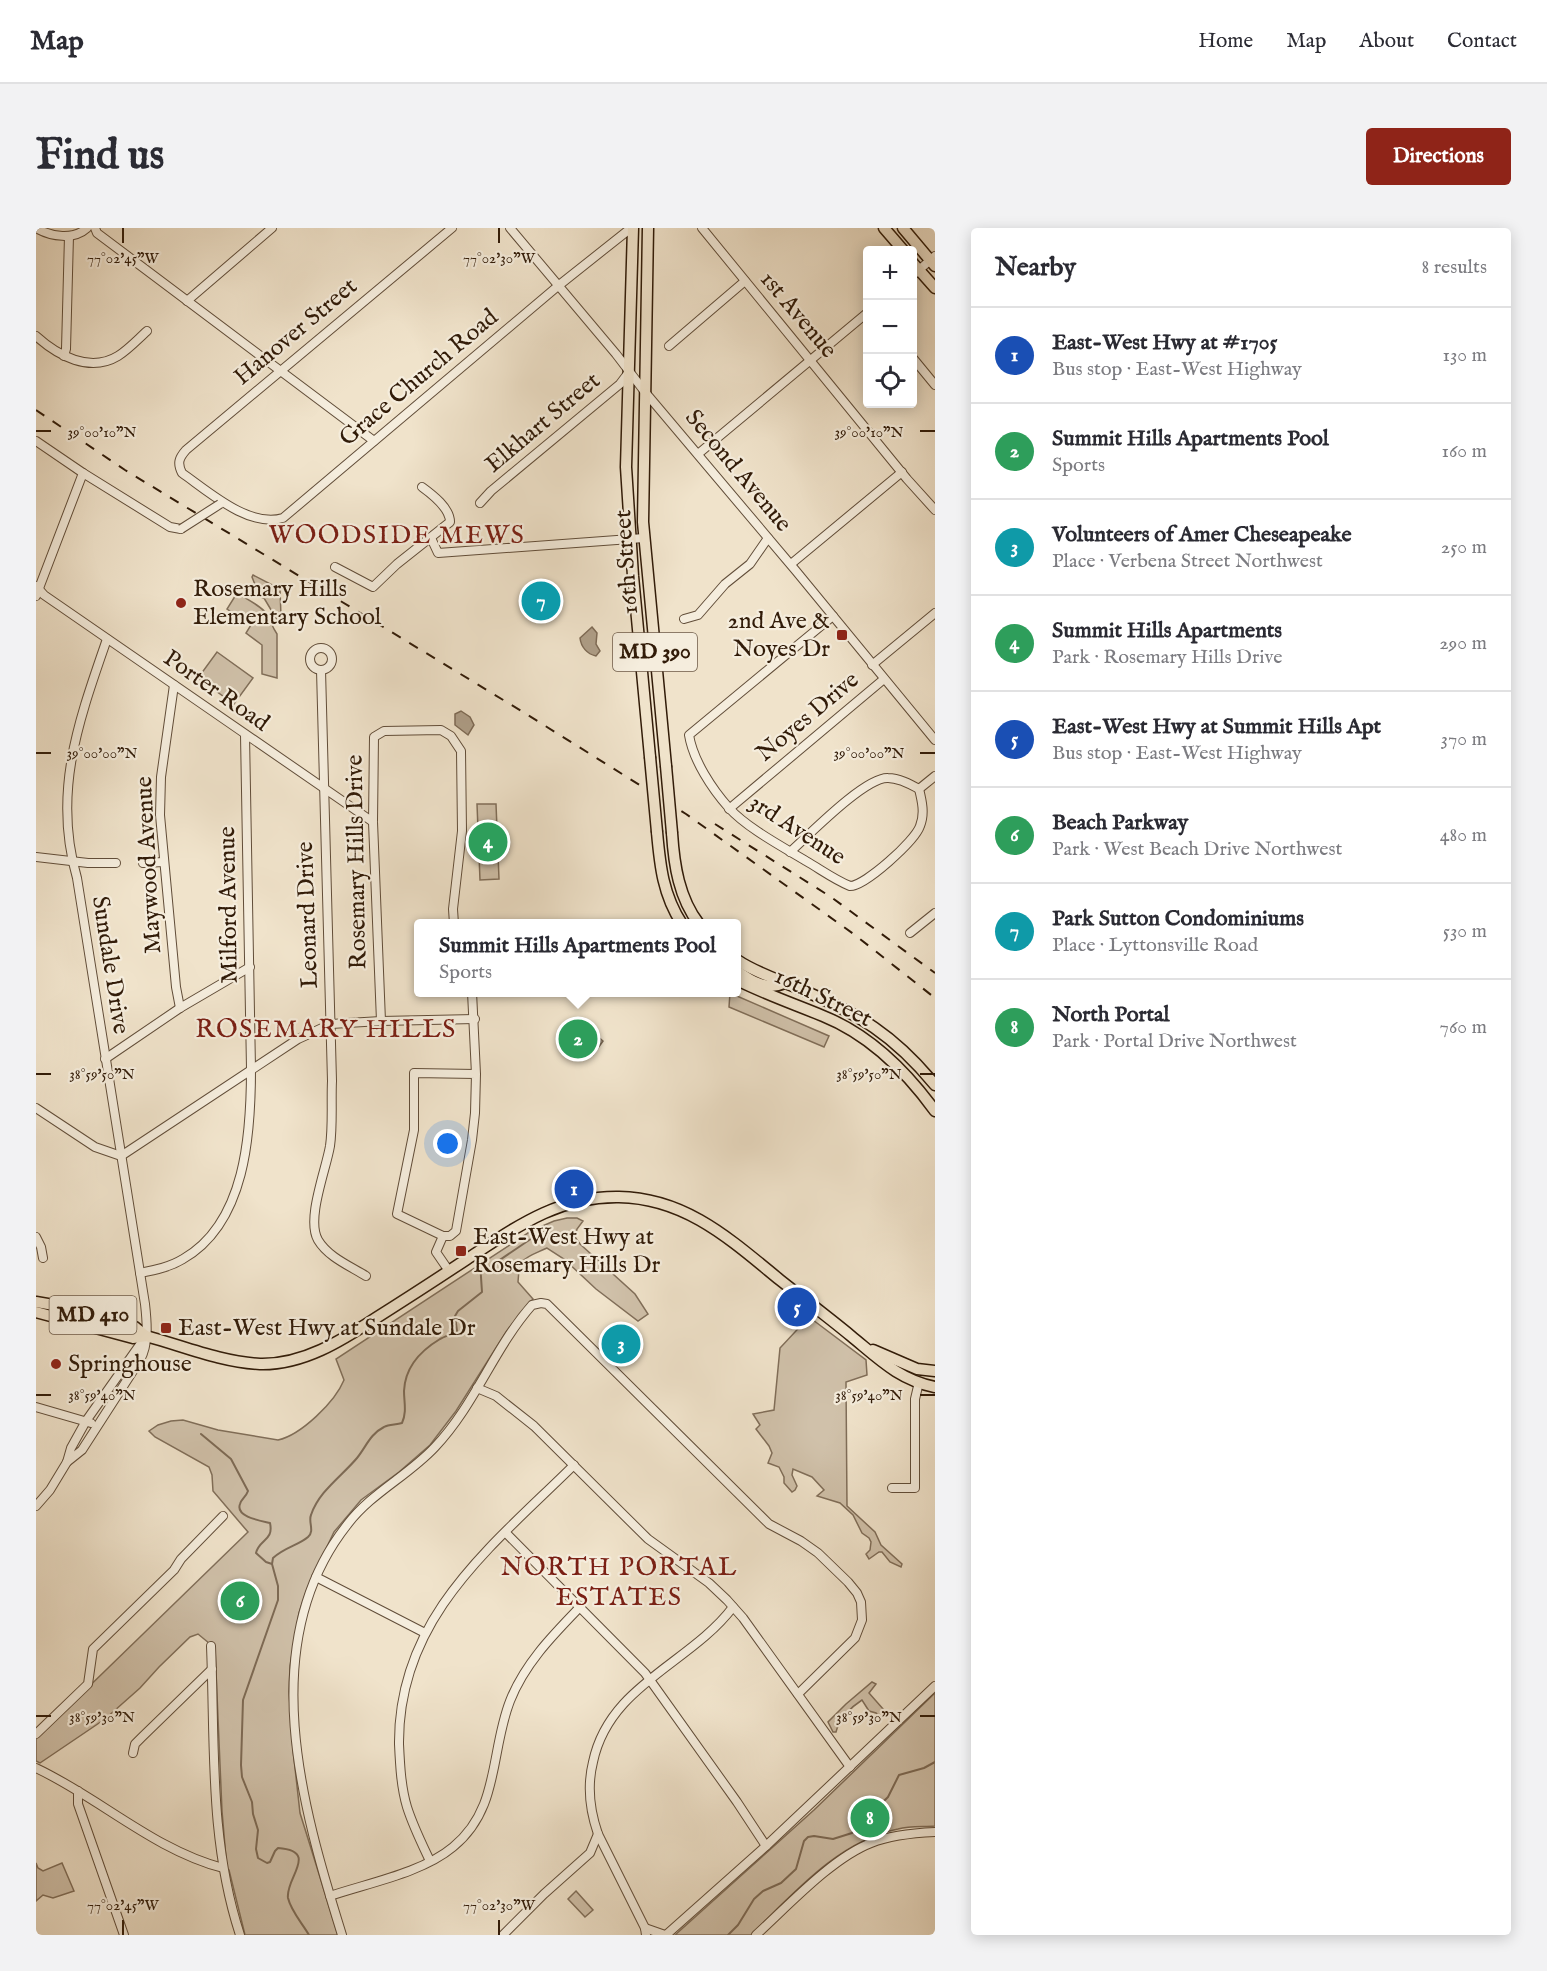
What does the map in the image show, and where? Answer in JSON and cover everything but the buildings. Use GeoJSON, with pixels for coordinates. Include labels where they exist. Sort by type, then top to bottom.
{"type":"FeatureCollection","features":[{"type":"Feature","properties":{"kind":"main road","name":"16th Street"},"geometry":{"type":"LineString","coordinates":[[632,228],[626,467],[630,539],[661,873],[672,909],[679,919]]}},
{"type":"Feature","properties":{"kind":"main road","name":"16th Street"},"geometry":{"type":"LineString","coordinates":[[648,228],[644,538],[677,877],[685,899],[696,919]]}},
{"type":"Feature","properties":{"kind":"main road"},"geometry":{"type":"LineString","coordinates":[[884,228],[900,246]]}},
{"type":"Feature","properties":{"kind":"main road"},"geometry":{"type":"LineString","coordinates":[[903,228],[933,261]]}},
{"type":"Feature","properties":{"kind":"main road"},"geometry":{"type":"LineString","coordinates":[[917,271],[935,288]]}},
{"type":"Feature","properties":{"kind":"main road","name":"16th Street"},"geometry":{"type":"LineString","coordinates":[[741,962],[784,984],[849,1011],[870,1023],[905,1050],[935,1084]]}},
{"type":"Feature","properties":{"kind":"main road"},"geometry":{"type":"LineString","coordinates":[[741,973],[768,987],[784,984],[798,999],[829,1012],[840,1024]]}},
{"type":"Feature","properties":{"kind":"main road","name":"16th Street"},"geometry":{"type":"LineString","coordinates":[[741,982],[840,1024],[865,1039],[894,1062],[918,1087],[935,1111]]}},
{"type":"Feature","properties":{"kind":"main road","name":"MD 410"},"geometry":{"type":"LineString","coordinates":[[36,1302],[65,1307],[135,1327],[146,1336],[228,1359],[260,1364],[285,1362],[317,1353],[355,1332],[512,1230],[549,1210],[596,1198],[643,1199],[693,1215],[717,1230],[887,1367],[935,1387]]}},
{"type":"Feature","properties":{"kind":"main road","name":"MD 410"},"geometry":{"type":"LineString","coordinates":[[36,1312],[133,1338],[146,1336]]}},
{"type":"Feature","properties":{"kind":"main road","name":"MD 410"},"geometry":{"type":"LineString","coordinates":[[862,1345],[917,1369],[935,1370]]}},
{"type":"Feature","properties":{"kind":"street"},"geometry":{"type":"LineString","coordinates":[[36,228],[53,235],[69,236],[87,228]]}},
{"type":"Feature","properties":{"kind":"street"},"geometry":{"type":"LineString","coordinates":[[95,228],[97,233],[374,441]]}},
{"type":"Feature","properties":{"kind":"street"},"geometry":{"type":"LineString","coordinates":[[187,300],[272,228]]}},
{"type":"Feature","properties":{"kind":"street","name":"Hanover Street"},"geometry":{"type":"LineString","coordinates":[[182,473],[179,461],[186,450],[452,228]]}},
{"type":"Feature","properties":{"kind":"street","name":"Second Avenue"},"geometry":{"type":"LineString","coordinates":[[510,228],[935,740]]}},
{"type":"Feature","properties":{"kind":"street","name":"Grace Church Road"},"geometry":{"type":"LineString","coordinates":[[182,473],[222,503],[254,518],[273,521],[283,518],[558,286],[632,228]]}},
{"type":"Feature","properties":{"kind":"street","name":"1st Avenue"},"geometry":{"type":"LineString","coordinates":[[702,228],[935,510]]}},
{"type":"Feature","properties":{"kind":"street"},"geometry":{"type":"LineString","coordinates":[[64,356],[69,236]]}},
{"type":"Feature","properties":{"kind":"street"},"geometry":{"type":"LineString","coordinates":[[917,268],[933,261]]}},
{"type":"Feature","properties":{"kind":"street"},"geometry":{"type":"LineString","coordinates":[[669,346],[745,281]]}},
{"type":"Feature","properties":{"kind":"street"},"geometry":{"type":"LineString","coordinates":[[698,454],[863,316]]}},
{"type":"Feature","properties":{"kind":"street"},"geometry":{"type":"LineString","coordinates":[[36,336],[64,356],[85,363],[110,360],[126,350],[147,331]]}},
{"type":"Feature","properties":{"kind":"street"},"geometry":{"type":"LineString","coordinates":[[917,363],[935,385]]}},
{"type":"Feature","properties":{"kind":"street","name":"Elkhart Street"},"geometry":{"type":"LineString","coordinates":[[480,503],[491,491],[620,384],[630,371]]}},
{"type":"Feature","properties":{"kind":"street"},"geometry":{"type":"LineString","coordinates":[[36,441],[170,527],[181,529],[222,503]]}},
{"type":"Feature","properties":{"kind":"street"},"geometry":{"type":"LineString","coordinates":[[791,564],[902,472]]}},
{"type":"Feature","properties":{"kind":"street"},"geometry":{"type":"LineString","coordinates":[[37,590],[83,473]]}},
{"type":"Feature","properties":{"kind":"street"},"geometry":{"type":"LineString","coordinates":[[335,567],[373,586],[450,522],[450,518],[435,496],[422,487]]}},
{"type":"Feature","properties":{"kind":"street"},"geometry":{"type":"LineString","coordinates":[[431,538],[438,553],[644,538]]}},
{"type":"Feature","properties":{"kind":"street"},"geometry":{"type":"LineString","coordinates":[[684,619],[698,615],[725,584],[750,564],[768,538]]}},
{"type":"Feature","properties":{"kind":"street","name":"Porter Road"},"geometry":{"type":"LineString","coordinates":[[37,590],[373,822]]}},
{"type":"Feature","properties":{"kind":"street","name":"Noyes Drive"},"geometry":{"type":"LineString","coordinates":[[872,665],[935,613]]}},
{"type":"Feature","properties":{"kind":"street","name":"3rd Avenue"},"geometry":{"type":"LineString","coordinates":[[833,616],[689,735],[698,764],[729,809],[790,852],[844,884],[856,886],[876,872],[916,834],[923,815],[919,789]]}},
{"type":"Feature","properties":{"kind":"street","name":"Sundale Drive"},"geometry":{"type":"LineString","coordinates":[[107,639],[80,720],[70,764],[67,809],[72,862],[77,879],[140,1273],[146,1336]]}},
{"type":"Feature","properties":{"kind":"street","name":"Leonard Drive"},"geometry":{"type":"LineString","coordinates":[[321,670],[331,1024],[330,1145],[314,1228],[318,1240],[330,1253],[366,1276]]}},
{"type":"Feature","properties":{"kind":"street","name":"Noyes Drive"},"geometry":{"type":"LineString","coordinates":[[729,809],[884,679]]}},
{"type":"Feature","properties":{"kind":"street","name":"Maywood Avenue"},"geometry":{"type":"LineString","coordinates":[[174,685],[161,777],[160,815],[176,987],[180,1008]]}},
{"type":"Feature","properties":{"kind":"street","name":"Rosemary Hills Drive"},"geometry":{"type":"LineString","coordinates":[[381,1021],[373,822],[374,737],[384,731],[441,730],[451,736],[461,751],[462,831],[454,919]]}},
{"type":"Feature","properties":{"kind":"street","name":"Milford Avenue"},"geometry":{"type":"LineString","coordinates":[[140,1273],[165,1268],[184,1259],[216,1230],[239,1183],[247,1152],[251,1114],[251,1069],[245,735]]}},
{"type":"Feature","properties":{"kind":"street"},"geometry":{"type":"LineString","coordinates":[[790,852],[853,795],[872,784],[886,778],[907,782],[919,789],[935,776]]}},
{"type":"Feature","properties":{"kind":"street"},"geometry":{"type":"LineString","coordinates":[[36,857],[72,862],[116,863]]}},
{"type":"Feature","properties":{"kind":"street"},"geometry":{"type":"LineString","coordinates":[[143,862],[164,862]]}},
{"type":"Feature","properties":{"kind":"street"},"geometry":{"type":"LineString","coordinates":[[910,933],[935,913]]}},
{"type":"Feature","properties":{"kind":"street"},"geometry":{"type":"LineString","coordinates":[[105,1059],[180,1008],[250,967]]}},
{"type":"Feature","properties":{"kind":"street"},"geometry":{"type":"LineString","coordinates":[[472,997],[476,1074],[472,1140],[456,1231],[450,1236],[443,1236],[397,1214],[414,1130],[414,1072],[476,1074]]}},
{"type":"Feature","properties":{"kind":"street"},"geometry":{"type":"LineString","coordinates":[[36,1108],[95,1147],[121,1156],[298,1039],[331,1024],[475,1019]]}},
{"type":"Feature","properties":{"kind":"street"},"geometry":{"type":"LineString","coordinates":[[443,1236],[436,1252],[449,1271]]}},
{"type":"Feature","properties":{"kind":"street"},"geometry":{"type":"LineString","coordinates":[[36,1237],[43,1258]]}},
{"type":"Feature","properties":{"kind":"street"},"geometry":{"type":"LineString","coordinates":[[342,1935],[315,1843],[302,1784],[298,1752],[294,1667],[306,1604],[316,1577],[346,1526],[378,1493],[435,1447],[455,1423],[492,1362],[531,1306],[538,1303],[547,1304],[769,1524],[807,1545],[857,1593],[863,1614],[858,1633],[798,1694]]}},
{"type":"Feature","properties":{"kind":"street"},"geometry":{"type":"LineString","coordinates":[[68,1462],[71,1449],[86,1421],[146,1336]]}},
{"type":"Feature","properties":{"kind":"street"},"geometry":{"type":"LineString","coordinates":[[36,1506],[51,1490],[68,1462],[82,1450],[144,1352],[146,1336]]}},
{"type":"Feature","properties":{"kind":"street"},"geometry":{"type":"LineString","coordinates":[[892,1488],[915,1488],[915,1399],[919,1382]]}},
{"type":"Feature","properties":{"kind":"street"},"geometry":{"type":"LineString","coordinates":[[477,1388],[496,1396],[525,1418],[648,1539],[708,1583],[733,1606],[850,1767]]}},
{"type":"Feature","properties":{"kind":"street"},"geometry":{"type":"LineString","coordinates":[[36,1407],[97,1426]]}},
{"type":"Feature","properties":{"kind":"street"},"geometry":{"type":"LineString","coordinates":[[430,1862],[406,1804],[399,1747],[401,1712],[415,1656],[438,1610],[456,1585],[574,1465]]}},
{"type":"Feature","properties":{"kind":"street"},"geometry":{"type":"LineString","coordinates":[[36,1734],[88,1684],[93,1649],[174,1570],[181,1559],[223,1516]]}},
{"type":"Feature","properties":{"kind":"street"},"geometry":{"type":"LineString","coordinates":[[506,1533],[631,1657],[766,1846]]}},
{"type":"Feature","properties":{"kind":"street"},"geometry":{"type":"LineString","coordinates":[[316,1577],[425,1633]]}},
{"type":"Feature","properties":{"kind":"street"},"geometry":{"type":"LineString","coordinates":[[330,1896],[430,1862],[455,1846],[468,1832],[481,1813],[489,1792],[503,1720],[517,1684],[541,1648],[581,1606]]}},
{"type":"Feature","properties":{"kind":"street"},"geometry":{"type":"LineString","coordinates":[[733,1606],[695,1644],[628,1696],[604,1730],[596,1749],[591,1771],[590,1796],[593,1820],[646,1931],[666,1935],[766,1846],[935,1686]]}},
{"type":"Feature","properties":{"kind":"street"},"geometry":{"type":"LineString","coordinates":[[211,1646],[217,1823],[223,1868],[240,1935]]}},
{"type":"Feature","properties":{"kind":"street"},"geometry":{"type":"LineString","coordinates":[[133,1753],[135,1744],[212,1669]]}},
{"type":"Feature","properties":{"kind":"street"},"geometry":{"type":"LineString","coordinates":[[36,1768],[107,1807],[153,1839],[223,1868]]}},
{"type":"Feature","properties":{"kind":"street"},"geometry":{"type":"LineString","coordinates":[[78,1791],[78,1804],[124,1935]]}},
{"type":"Feature","properties":{"kind":"street"},"geometry":{"type":"LineString","coordinates":[[756,1935],[829,1869],[854,1851],[890,1837],[935,1832]]}},
{"type":"Feature","properties":{"kind":"street"},"geometry":{"type":"LineString","coordinates":[[503,1935],[590,1852],[598,1834]]}},
{"type":"Feature","properties":{"kind":"street"},"geometry":{"type":"LineString","coordinates":[[590,1852],[608,1854]]}},
{"type":"Feature","properties":{"kind":"shaded area"},"geometry":{"type":"Polygon","coordinates":[[[253,575],[280,589],[281,617],[277,620],[264,598],[260,597],[253,575]]]}},
{"type":"Feature","properties":{"kind":"shaded area"},"geometry":{"type":"Polygon","coordinates":[[[237,593],[267,613],[277,634],[277,678],[262,674],[262,645],[246,633],[251,625],[227,609],[237,593]]]}},
{"type":"Feature","properties":{"kind":"shaded area"},"geometry":{"type":"Polygon","coordinates":[[[592,627],[597,633],[596,644],[600,651],[596,656],[585,650],[580,638],[592,627]]]}},
{"type":"Feature","properties":{"kind":"shaded area"},"geometry":{"type":"Polygon","coordinates":[[[217,652],[253,678],[234,704],[198,678],[217,652]]]}},
{"type":"Feature","properties":{"kind":"shaded area"},"geometry":{"type":"Polygon","coordinates":[[[461,711],[470,717],[474,725],[468,735],[455,725],[455,714],[461,711]]]}},
{"type":"Feature","properties":{"kind":"shaded area"},"geometry":{"type":"Polygon","coordinates":[[[477,804],[496,804],[499,879],[480,880],[477,804]]]}},
{"type":"Feature","properties":{"kind":"shaded area"},"geometry":{"type":"Polygon","coordinates":[[[730,997],[739,997],[829,1036],[824,1047],[729,1007],[730,997]]]}},
{"type":"Feature","properties":{"kind":"shaded area"},"geometry":{"type":"Polygon","coordinates":[[[577,1023],[589,1029],[603,1041],[593,1055],[577,1043],[573,1043],[564,1050],[558,1047],[558,1038],[568,1036],[577,1023]]]}},
{"type":"Feature","properties":{"kind":"shaded area"},"geometry":{"type":"Polygon","coordinates":[[[567,1218],[577,1218],[583,1221],[575,1237],[635,1294],[648,1314],[638,1321],[596,1289],[564,1259],[547,1248],[529,1256],[522,1262],[518,1282],[533,1299],[506,1332],[456,1411],[430,1445],[361,1500],[334,1532],[307,1589],[299,1613],[290,1666],[289,1692],[300,1813],[338,1935],[245,1935],[229,1870],[227,1870],[222,1811],[215,1648],[198,1634],[190,1637],[140,1688],[105,1719],[40,1763],[36,1761],[36,1738],[248,1532],[213,1491],[209,1467],[155,1437],[149,1431],[158,1425],[183,1420],[218,1430],[278,1440],[297,1432],[325,1407],[340,1389],[344,1380],[336,1359],[531,1231],[567,1218]]]}},
{"type":"Feature","properties":{"kind":"shaded area"},"geometry":{"type":"Polygon","coordinates":[[[809,1317],[866,1360],[867,1375],[846,1382],[847,1506],[875,1532],[881,1545],[902,1564],[901,1567],[890,1562],[882,1552],[869,1559],[866,1554],[870,1550],[869,1538],[862,1533],[853,1515],[840,1503],[817,1496],[824,1490],[812,1477],[793,1469],[792,1475],[797,1486],[792,1492],[784,1483],[779,1467],[768,1463],[772,1453],[756,1429],[760,1425],[753,1414],[774,1410],[780,1348],[809,1317]]]}},
{"type":"Feature","properties":{"kind":"shaded area"},"geometry":{"type":"Polygon","coordinates":[[[872,1682],[876,1684],[869,1693],[884,1710],[884,1716],[880,1718],[876,1713],[869,1711],[862,1700],[846,1714],[836,1732],[833,1732],[828,1722],[872,1682]]]}},
{"type":"Feature","properties":{"kind":"shaded area"},"geometry":{"type":"Polygon","coordinates":[[[935,1693],[935,1826],[898,1829],[876,1835],[856,1845],[818,1871],[751,1935],[675,1935],[814,1810],[935,1693]]]}},
{"type":"Feature","properties":{"kind":"shaded area"},"geometry":{"type":"Polygon","coordinates":[[[36,1863],[43,1871],[62,1863],[74,1891],[53,1898],[43,1895],[36,1901],[36,1863]]]}},
{"type":"Feature","properties":{"kind":"shaded area"},"geometry":{"type":"Polygon","coordinates":[[[576,1891],[593,1910],[585,1917],[568,1899],[576,1891]]]}},
{"type":"Feature","properties":{"kind":"waterway"},"geometry":{"type":"LineString","coordinates":[[482,1272],[544,1230]]}},
{"type":"Feature","properties":{"kind":"waterway"},"geometry":{"type":"LineString","coordinates":[[309,1935],[288,1898],[288,1890],[298,1867],[297,1854],[278,1848],[270,1862],[267,1863],[258,1858],[256,1849],[258,1830],[252,1802],[242,1777],[243,1700],[278,1600],[273,1558],[310,1535],[311,1515],[319,1498],[357,1458],[375,1433],[386,1426],[402,1423],[407,1374],[420,1354],[440,1339],[457,1331],[455,1316],[458,1311],[482,1292],[480,1262]]}},
{"type":"Feature","properties":{"kind":"waterway"},"geometry":{"type":"LineString","coordinates":[[201,1434],[231,1459],[248,1491],[241,1501],[241,1512],[250,1518],[270,1523],[270,1533],[256,1553],[272,1564]]}},
{"type":"Feature","properties":{"kind":"waterway"},"geometry":{"type":"LineString","coordinates":[[728,1935],[738,1925],[754,1899],[763,1891],[781,1883],[796,1869],[804,1841],[808,1837],[833,1839],[852,1833],[888,1797],[899,1775],[924,1768],[935,1762]]}},
{"type":"Feature","properties":{"kind":"railway"},"geometry":{"type":"LineString","coordinates":[[36,410],[125,470],[686,814],[855,935],[935,998]]}},
{"type":"Feature","properties":{"kind":"railway"},"geometry":{"type":"LineString","coordinates":[[715,824],[831,897],[935,973]]}},
{"type":"Feature","properties":{"kind":"place","name":"Park Sutton Condominiums"},"geometry":{"type":"Point","coordinates":[541,601]}},
{"type":"Feature","properties":{"kind":"place","name":"Rosemary Hills Elementary School"},"geometry":{"type":"Point","coordinates":[181,603]}},
{"type":"Feature","properties":{"kind":"place","name":"2nd Ave & Noyes Dr"},"geometry":{"type":"Point","coordinates":[842,635]}},
{"type":"Feature","properties":{"kind":"place","name":"Summit Hills Apartments"},"geometry":{"type":"Point","coordinates":[488,842]}},
{"type":"Feature","properties":{"kind":"place","name":"Summit Hills Apartments Pool"},"geometry":{"type":"Point","coordinates":[578,1039]}},
{"type":"Feature","properties":{"kind":"place","name":"East-West Hwy at #1705"},"geometry":{"type":"Point","coordinates":[574,1189]}},
{"type":"Feature","properties":{"kind":"place","name":"East-West Hwy at Rosemary Hills Dr"},"geometry":{"type":"Point","coordinates":[461,1251]}},
{"type":"Feature","properties":{"kind":"place","name":"East-West Hwy at Summit Hills Apt"},"geometry":{"type":"Point","coordinates":[797,1307]}},
{"type":"Feature","properties":{"kind":"place","name":"East-West Hwy at Sundale Dr"},"geometry":{"type":"Point","coordinates":[166,1328]}},
{"type":"Feature","properties":{"kind":"place","name":"Volunteers of Amer Cheseapeake"},"geometry":{"type":"Point","coordinates":[621,1344]}},
{"type":"Feature","properties":{"kind":"place","name":"Springhouse"},"geometry":{"type":"Point","coordinates":[56,1364]}},
{"type":"Feature","properties":{"kind":"place","name":"Beach Parkway"},"geometry":{"type":"Point","coordinates":[240,1601]}},
{"type":"Feature","properties":{"kind":"place","name":"North Portal"},"geometry":{"type":"Point","coordinates":[870,1818]}},
{"type":"Feature","properties":{"kind":"district","name":"WOODSIDE MEWS"},"geometry":{"type":"Point","coordinates":[397,535]}},
{"type":"Feature","properties":{"kind":"district","name":"ROSEMARY HILLS"},"geometry":{"type":"Point","coordinates":[326,1029]}},
{"type":"Feature","properties":{"kind":"district","name":"NORTH PORTAL ESTATES"},"geometry":{"type":"Point","coordinates":[619,1582]}}]}
